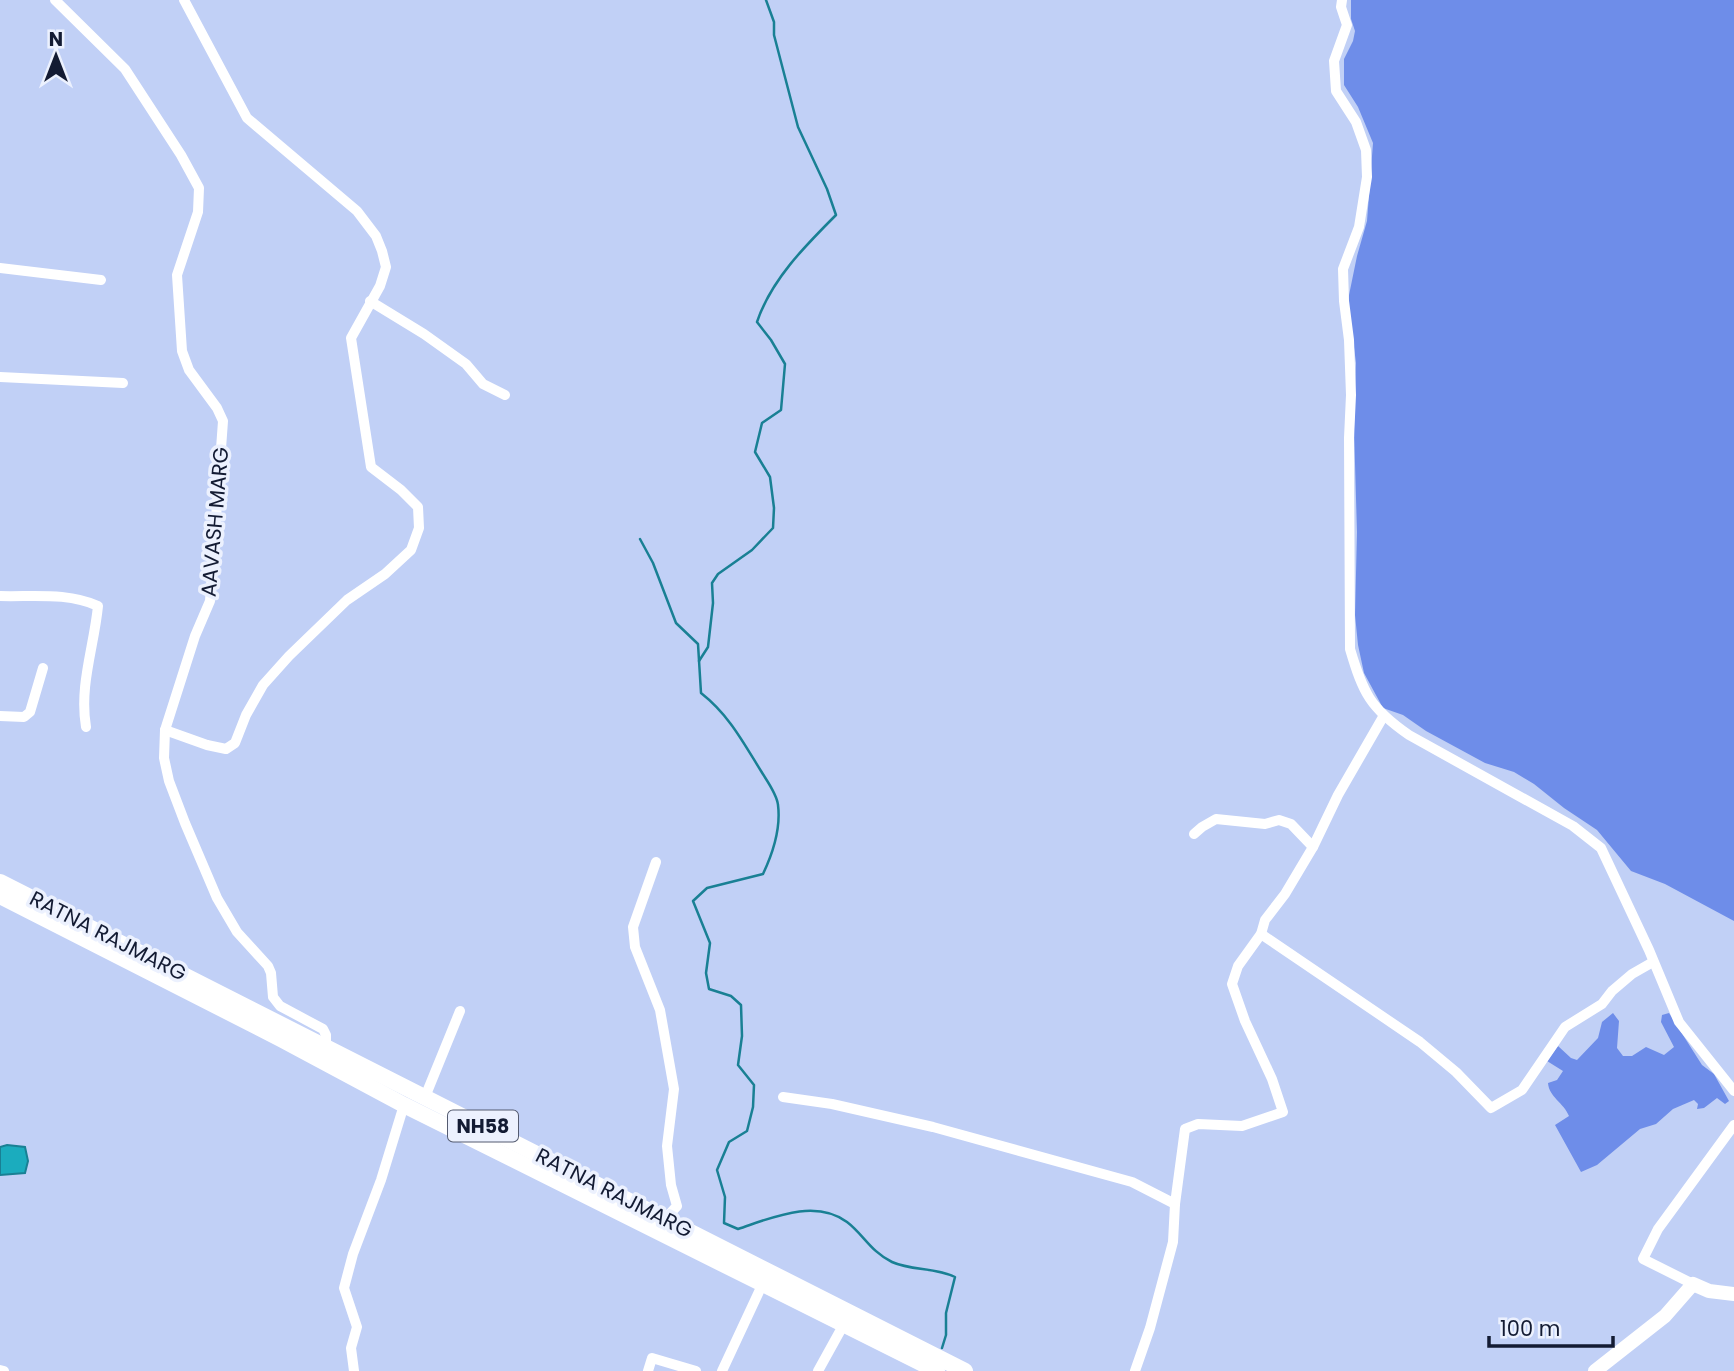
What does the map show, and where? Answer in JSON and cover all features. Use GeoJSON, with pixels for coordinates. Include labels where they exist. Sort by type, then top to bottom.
{"type":"FeatureCollection","features":[{"type":"Feature","properties":{"kind":"main road","name":"RATNA RAJMARG"},"geometry":{"type":"LineString","coordinates":[[0,882],[965,1371]]}},
{"type":"Feature","properties":{"kind":"main road","name":"RATNA RAJMARG"},"geometry":{"type":"LineString","coordinates":[[0,896],[281,1039],[404,1105],[937,1371]]}},
{"type":"Feature","properties":{"kind":"street","name":"AAVASH MARG"},"geometry":{"type":"LineString","coordinates":[[55,0],[125,69],[181,155],[200,195],[196,220],[177,275],[182,351],[188,370],[213,402],[223,421],[210,601],[195,636],[165,730],[164,758],[169,781],[216,898],[237,932],[268,965],[273,998],[280,1006],[323,1029],[326,1045]]}},
{"type":"Feature","properties":{"kind":"street"},"geometry":{"type":"LineString","coordinates":[[165,730],[226,749],[235,743],[263,685],[347,600],[385,574],[411,550],[419,528],[418,507],[371,467],[351,338],[380,286],[386,267],[376,236],[350,205],[247,118],[184,0]]}},
{"type":"Feature","properties":{"kind":"street"},"geometry":{"type":"LineString","coordinates":[[1342,0],[1341,7],[1347,25],[1334,61],[1336,91],[1356,122],[1366,150],[1367,177],[1359,227],[1343,269],[1351,395],[1350,649],[1359,677],[1368,698],[1383,717],[1409,735],[1573,826],[1601,848],[1679,1022],[1734,1091]]}},
{"type":"Feature","properties":{"kind":"street"},"geometry":{"type":"LineString","coordinates":[[0,268],[101,280]]}},
{"type":"Feature","properties":{"kind":"street"},"geometry":{"type":"LineString","coordinates":[[370,301],[466,363],[483,384],[505,395]]}},
{"type":"Feature","properties":{"kind":"street"},"geometry":{"type":"LineString","coordinates":[[0,377],[123,383]]}},
{"type":"Feature","properties":{"kind":"street"},"geometry":{"type":"LineString","coordinates":[[0,596],[73,598],[98,606],[83,710],[86,727]]}},
{"type":"Feature","properties":{"kind":"street"},"geometry":{"type":"LineString","coordinates":[[0,716],[24,717],[30,712],[43,668]]}},
{"type":"Feature","properties":{"kind":"street"},"geometry":{"type":"LineString","coordinates":[[1135,1371],[1150,1328],[1173,1242],[1185,1129],[1198,1124],[1242,1126],[1283,1112],[1272,1079],[1244,1021],[1232,984],[1238,966],[1261,934],[1265,920],[1285,894],[1383,717]]}},
{"type":"Feature","properties":{"kind":"street"},"geometry":{"type":"LineString","coordinates":[[1194,834],[1216,819],[1265,824],[1279,821],[1291,824],[1312,847]]}},
{"type":"Feature","properties":{"kind":"street"},"geometry":{"type":"LineString","coordinates":[[656,862],[633,927],[635,947],[660,1010],[674,1089],[667,1146],[671,1185],[677,1206],[665,1219]]}},
{"type":"Feature","properties":{"kind":"street"},"geometry":{"type":"LineString","coordinates":[[1261,934],[1420,1042],[1456,1072],[1491,1108],[1521,1090],[1565,1027],[1602,1004],[1612,991],[1632,974],[1653,962]]}},
{"type":"Feature","properties":{"kind":"street"},"geometry":{"type":"LineString","coordinates":[[425,1097],[460,1011]]}},
{"type":"Feature","properties":{"kind":"street"},"geometry":{"type":"LineString","coordinates":[[783,1097],[832,1104],[933,1127],[1132,1182],[1175,1204]]}},
{"type":"Feature","properties":{"kind":"street"},"geometry":{"type":"LineString","coordinates":[[354,1371],[351,1348],[357,1327],[344,1288],[404,1105]]}},
{"type":"Feature","properties":{"kind":"street"},"geometry":{"type":"LineString","coordinates":[[1734,1125],[1658,1229],[1643,1259],[1709,1291],[1734,1294]]}},
{"type":"Feature","properties":{"kind":"street"},"geometry":{"type":"LineString","coordinates":[[722,1371],[763,1283]]}},
{"type":"Feature","properties":{"kind":"street"},"geometry":{"type":"LineString","coordinates":[[1595,1371],[1665,1316],[1693,1284]]}},
{"type":"Feature","properties":{"kind":"street"},"geometry":{"type":"LineString","coordinates":[[818,1371],[844,1324]]}},
{"type":"Feature","properties":{"kind":"street"},"geometry":{"type":"LineString","coordinates":[[648,1371],[652,1358],[696,1371]]}},
{"type":"Feature","properties":{"kind":"shaded area"},"geometry":{"type":"Polygon","coordinates":[[[1351,0],[1734,0],[1734,921],[1665,884],[1631,871],[1597,830],[1534,784],[1514,772],[1485,763],[1426,731],[1403,715],[1383,708],[1364,673],[1355,615],[1356,363],[1348,300],[1367,221],[1373,143],[1358,107],[1344,85],[1344,59],[1355,31],[1351,19],[1351,0]]]}},
{"type":"Feature","properties":{"kind":"shaded area"},"geometry":{"type":"Polygon","coordinates":[[[1613,1013],[1619,1021],[1617,1048],[1623,1056],[1632,1056],[1646,1047],[1664,1055],[1674,1047],[1661,1022],[1662,1015],[1669,1013],[1702,1065],[1714,1074],[1729,1101],[1725,1104],[1717,1098],[1704,1108],[1697,1109],[1698,1104],[1694,1100],[1673,1109],[1656,1124],[1640,1129],[1597,1165],[1581,1172],[1555,1125],[1569,1116],[1551,1092],[1548,1083],[1557,1080],[1563,1071],[1547,1061],[1558,1046],[1577,1060],[1598,1038],[1602,1022],[1613,1013]]]}},
{"type":"Feature","properties":{"kind":"shaded area"},"geometry":{"type":"Polygon","coordinates":[[[0,1147],[25,1147],[28,1161],[25,1173],[0,1175],[0,1147]]]}},
{"type":"Feature","properties":{"kind":"waterway"},"geometry":{"type":"LineString","coordinates":[[699,661],[708,647],[713,603],[712,583],[718,574],[752,550],[773,528],[774,508],[770,477],[755,452],[762,423],[781,410],[785,364],[757,322],[780,278],[801,251],[836,215],[798,127],[774,35],[774,22],[766,0]]}},
{"type":"Feature","properties":{"kind":"waterway"},"geometry":{"type":"LineString","coordinates":[[640,539],[653,563],[676,623],[698,644],[701,693],[720,710],[735,729],[776,796],[778,805],[775,841],[763,874],[707,888],[693,901],[710,943],[706,973],[709,989],[731,996],[741,1005],[742,1036],[738,1065],[754,1085],[753,1107],[747,1131],[729,1142],[717,1170],[725,1197],[724,1223],[738,1229],[793,1212],[821,1211],[847,1222],[878,1253],[892,1262],[955,1277],[946,1313],[946,1335],[942,1348]]}}]}
